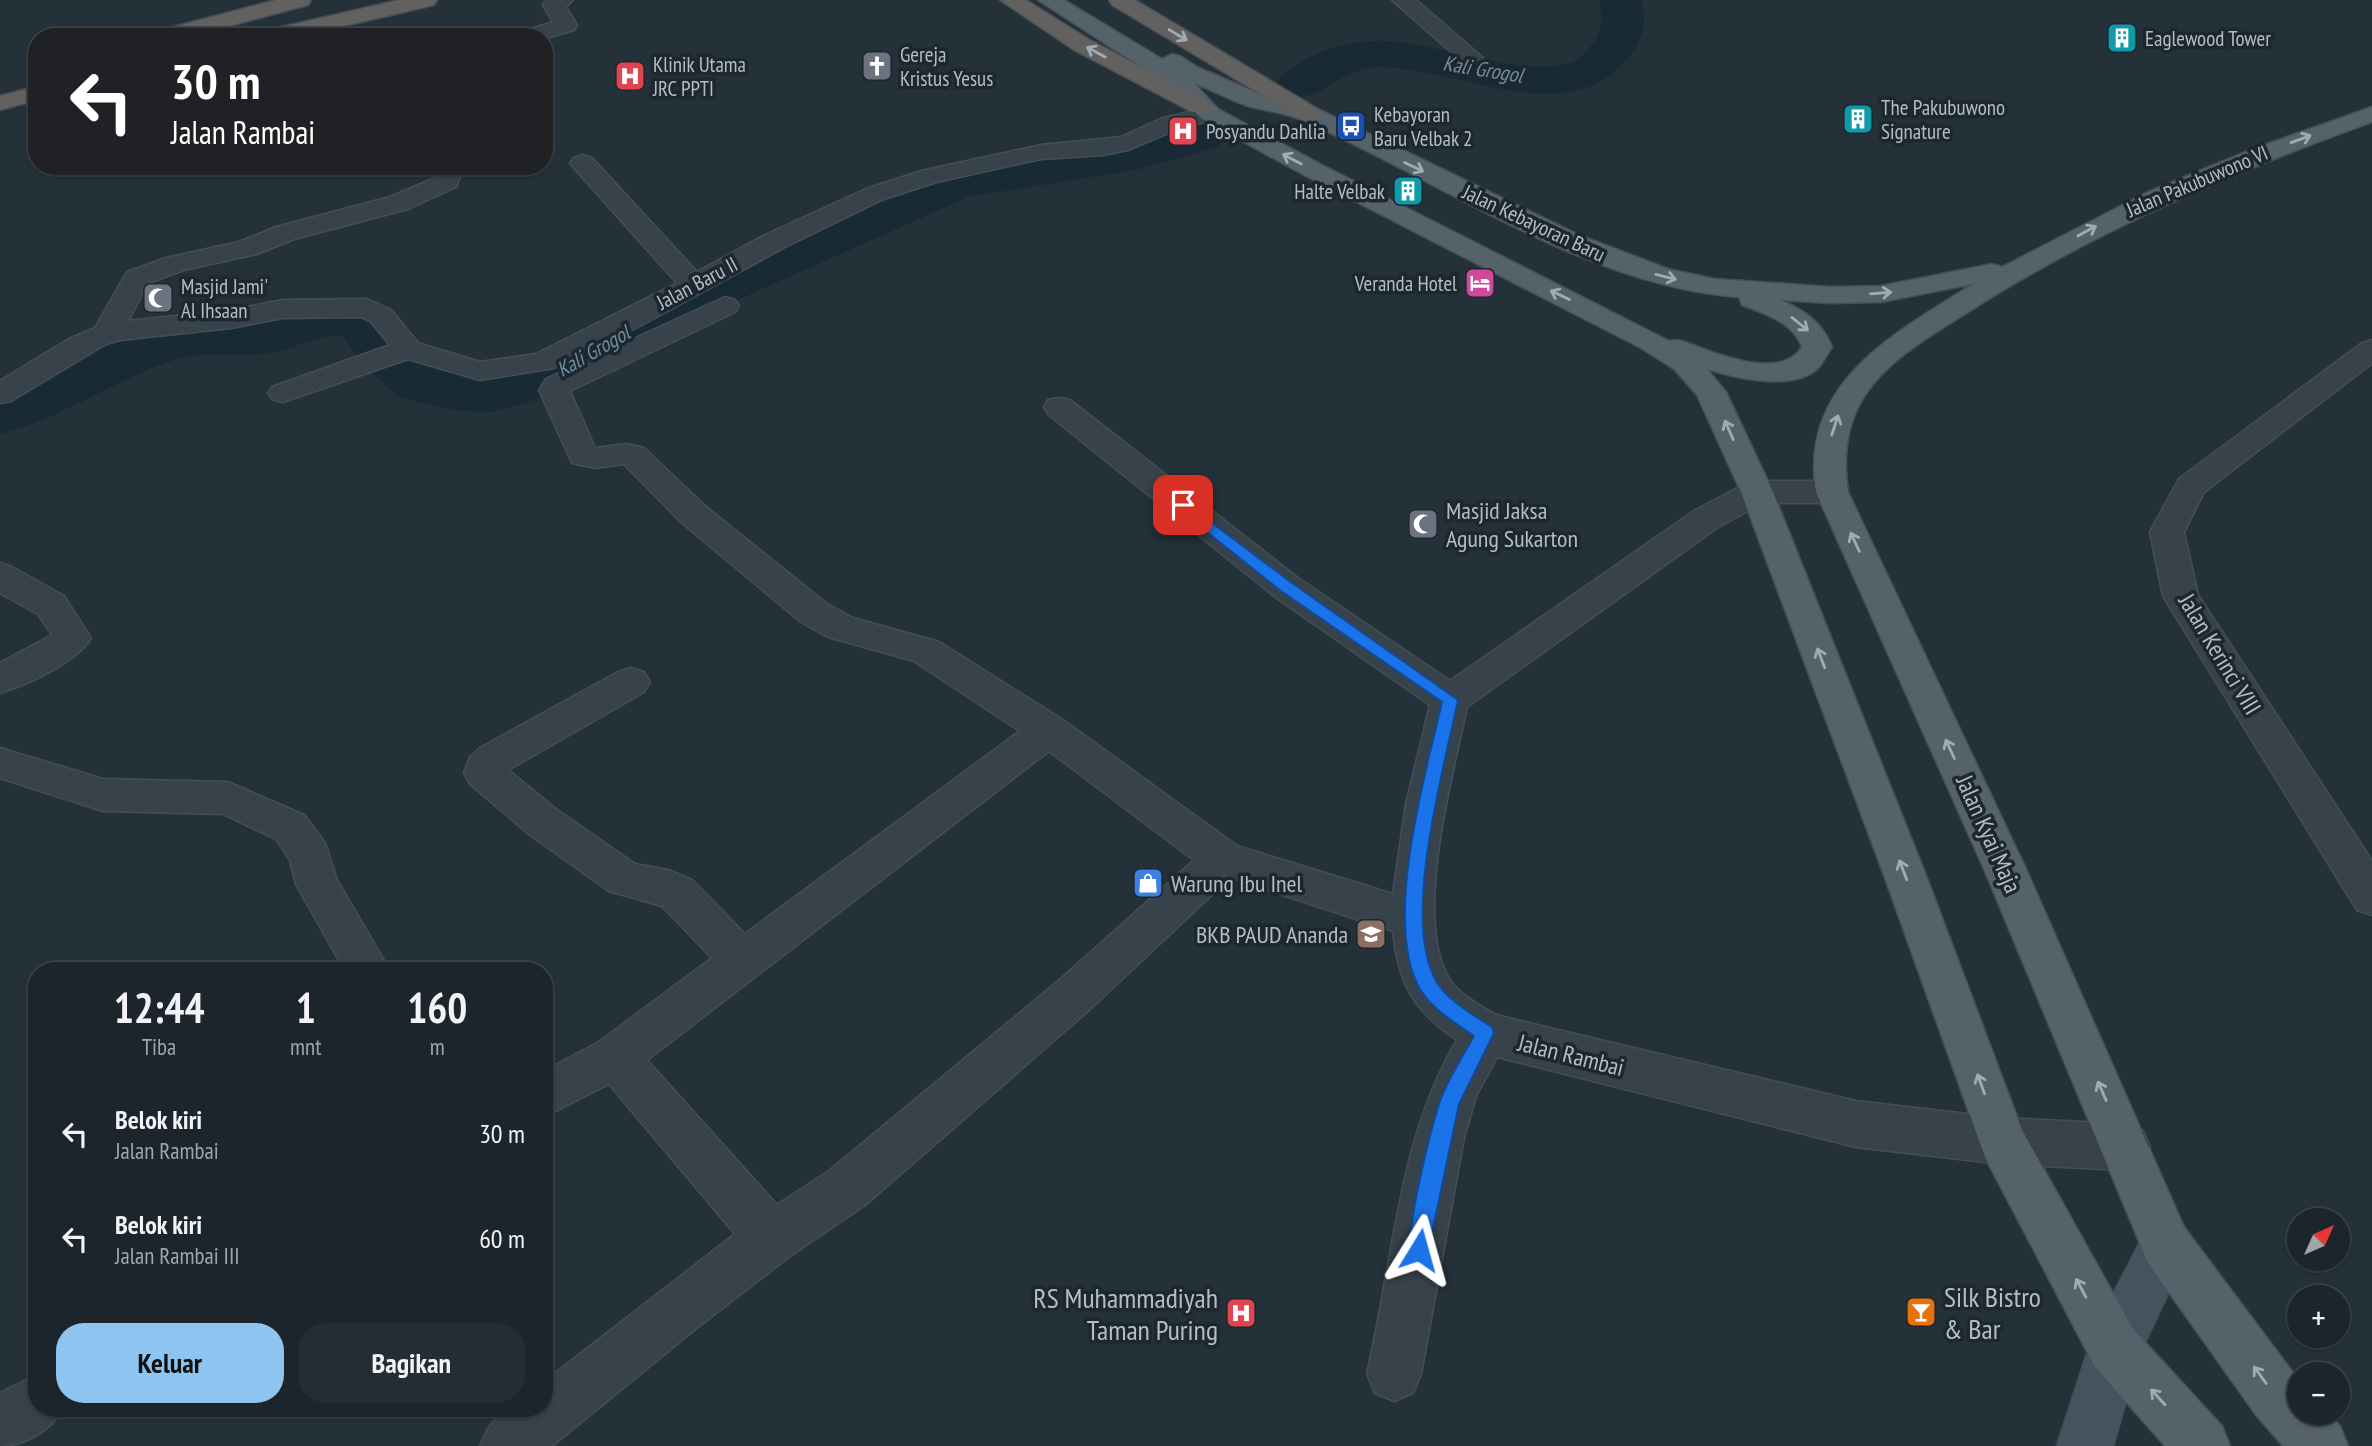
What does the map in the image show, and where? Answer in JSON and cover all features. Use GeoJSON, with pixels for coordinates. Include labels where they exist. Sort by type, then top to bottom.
{"type":"FeatureCollection","features":[{"type":"Feature","properties":{"kind":"highway"},"geometry":{"type":"LineString","coordinates":[[196,28],[300,0]]}},
{"type":"Feature","properties":{"kind":"highway"},"geometry":{"type":"LineString","coordinates":[[275,28],[379,0]]}},
{"type":"Feature","properties":{"kind":"highway"},"geometry":{"type":"LineString","coordinates":[[306,28],[426,0]]}},
{"type":"Feature","properties":{"kind":"highway"},"geometry":{"type":"LineString","coordinates":[[1012,0],[1071,38],[1205,111]]}},
{"type":"Feature","properties":{"kind":"highway"},"geometry":{"type":"LineString","coordinates":[[1120,0],[1310,114]]}},
{"type":"Feature","properties":{"kind":"highway"},"geometry":{"type":"LineString","coordinates":[[0,103],[28,95]]}},
{"type":"Feature","properties":{"kind":"main road"},"geometry":{"type":"LineString","coordinates":[[1049,0],[1192,92],[1205,111],[1313,170],[1621,326],[1685,363],[1703,382],[1717,403],[1757,492],[1906,878],[2002,1141],[2114,1348],[2202,1446]]}},
{"type":"Feature","properties":{"kind":"main road","name":"Jalan Kebayoran Baru"},"geometry":{"type":"LineString","coordinates":[[1078,0],[1188,72],[1254,100],[1310,114],[1458,189],[1596,253],[1661,276],[1715,288],[1810,295],[1881,294],[1952,282],[2028,263]]}},
{"type":"Feature","properties":{"kind":"main road","name":"Jalan Pakubuwono VI"},"geometry":{"type":"LineString","coordinates":[[2028,263],[2147,200],[2238,162],[2372,114]]}},
{"type":"Feature","properties":{"kind":"main road","name":"Jalan Kyai Maja"},"geometry":{"type":"LineString","coordinates":[[2028,263],[1908,339],[1871,368],[1856,385],[1838,414],[1831,439],[1828,463],[1832,492],[2005,869],[2166,1245],[2275,1396],[2320,1446]]}},
{"type":"Feature","properties":{"kind":"main road"},"geometry":{"type":"LineString","coordinates":[[1621,326],[1693,355],[1745,370],[1788,370],[1806,364],[1815,354],[1816,340],[1790,316],[1715,288]]}},
{"type":"Feature","properties":{"kind":"main road"},"geometry":{"type":"LineString","coordinates":[[2085,1446],[2114,1348],[2166,1245]]}},
{"type":"Feature","properties":{"kind":"street"},"geometry":{"type":"LineString","coordinates":[[553,29],[566,25],[554,5],[562,0]]}},
{"type":"Feature","properties":{"kind":"street"},"geometry":{"type":"LineString","coordinates":[[1403,0],[1473,59]]}},
{"type":"Feature","properties":{"kind":"street","name":"Jalan Baru II"},"geometry":{"type":"LineString","coordinates":[[399,353],[480,371],[543,362],[710,295],[820,219],[875,194],[930,176],[1041,152],[1103,148],[1128,143],[1205,111]]}},
{"type":"Feature","properties":{"kind":"street"},"geometry":{"type":"LineString","coordinates":[[583,163],[710,295],[557,385],[554,390],[583,456],[590,458],[623,453],[632,455],[693,514],[814,612],[841,628],[926,651],[1049,730],[1223,859],[1414,919]]}},
{"type":"Feature","properties":{"kind":"street"},"geometry":{"type":"LineString","coordinates":[[106,335],[137,278],[176,264],[247,248],[285,233],[399,203],[447,182],[449,175]]}},
{"type":"Feature","properties":{"kind":"street"},"geometry":{"type":"LineString","coordinates":[[0,394],[79,345],[106,335],[231,319],[283,309],[367,308],[381,316],[399,353],[283,393]]}},
{"type":"Feature","properties":{"kind":"street","name":"Jalan Kerinci VIII"},"geometry":{"type":"LineString","coordinates":[[2372,349],[2191,486],[2167,532],[2181,597],[2372,897]]}},
{"type":"Feature","properties":{"kind":"street"},"geometry":{"type":"LineString","coordinates":[[1059,407],[1286,587],[1450,700],[1706,519],[1757,492],[1832,492]]}},
{"type":"Feature","properties":{"kind":"street"},"geometry":{"type":"LineString","coordinates":[[0,575],[51,605],[74,638],[61,648],[0,679]]}},
{"type":"Feature","properties":{"kind":"street"},"geometry":{"type":"LineString","coordinates":[[631,682],[494,759],[484,768],[484,774],[542,822],[624,879],[668,888],[677,893],[743,961]]}},
{"type":"Feature","properties":{"kind":"street","name":"Jalan Rambai"},"geometry":{"type":"LineString","coordinates":[[1450,700],[1419,848],[1414,919],[1419,962],[1428,986],[1448,1007],[1485,1033],[1856,1124],[2002,1141],[2126,1147]]}},
{"type":"Feature","properties":{"kind":"street"},"geometry":{"type":"LineString","coordinates":[[553,1090],[615,1056],[1049,730]]}},
{"type":"Feature","properties":{"kind":"street"},"geometry":{"type":"LineString","coordinates":[[0,763],[103,795],[228,798],[290,827],[310,855],[317,884],[363,962]]}},
{"type":"Feature","properties":{"kind":"street"},"geometry":{"type":"LineString","coordinates":[[553,1410],[675,1311],[772,1238],[847,1188],[1072,997],[1223,859]]}},
{"type":"Feature","properties":{"kind":"street"},"geometry":{"type":"LineString","coordinates":[[1394,1374],[1414,1282],[1425,1210],[1450,1103],[1485,1033]]}},
{"type":"Feature","properties":{"kind":"street"},"geometry":{"type":"LineString","coordinates":[[615,1056],[772,1238]]}},
{"type":"Feature","properties":{"kind":"street"},"geometry":{"type":"LineString","coordinates":[[0,1425],[28,1408]]}},
{"type":"Feature","properties":{"kind":"street"},"geometry":{"type":"LineString","coordinates":[[508,1446],[544,1417]]}},
{"type":"Feature","properties":{"kind":"waterway","name":"Kali Grogol"},"geometry":{"type":"LineString","coordinates":[[1298,85],[1340,62],[1374,54],[1409,56],[1524,78],[1547,80],[1575,77],[1596,66],[1618,40],[1624,22],[1620,0]]}},
{"type":"Feature","properties":{"kind":"waterway","name":"Kali Grogol"},"geometry":{"type":"LineString","coordinates":[[0,415],[93,371],[162,345],[194,339],[269,336],[322,318],[360,320],[378,341],[382,352],[420,384],[451,392],[493,394],[545,378],[646,320],[951,186],[1013,173],[1139,154],[1201,137]]}},
{"type":"Feature","properties":{"kind":"place","name":"Eaglewood Tower"},"geometry":{"type":"Point","coordinates":[2122,38]}},
{"type":"Feature","properties":{"kind":"place","name":"Gereja Kristus Yesus"},"geometry":{"type":"Point","coordinates":[877,66]}},
{"type":"Feature","properties":{"kind":"place","name":"Klinik Utama JRC PPTI"},"geometry":{"type":"Point","coordinates":[630,76]}},
{"type":"Feature","properties":{"kind":"place","name":"The Pakubuwono Signature"},"geometry":{"type":"Point","coordinates":[1858,119]}},
{"type":"Feature","properties":{"kind":"place","name":"Kebayoran Baru Velbak 2"},"geometry":{"type":"Point","coordinates":[1351,126]}},
{"type":"Feature","properties":{"kind":"place","name":"Posyandu Dahlia"},"geometry":{"type":"Point","coordinates":[1183,131]}},
{"type":"Feature","properties":{"kind":"place","name":"Halte Velbak"},"geometry":{"type":"Point","coordinates":[1408,191]}},
{"type":"Feature","properties":{"kind":"place","name":"Veranda Hotel"},"geometry":{"type":"Point","coordinates":[1480,283]}},
{"type":"Feature","properties":{"kind":"place","name":"Masjid Jami' Al Ihsaan"},"geometry":{"type":"Point","coordinates":[158,298]}},
{"type":"Feature","properties":{"kind":"place","name":"Masjid Jaksa Agung Sukarton"},"geometry":{"type":"Point","coordinates":[1423,524]}},
{"type":"Feature","properties":{"kind":"place","name":"Warung Ibu Inel"},"geometry":{"type":"Point","coordinates":[1148,883]}},
{"type":"Feature","properties":{"kind":"place","name":"BKB PAUD Ananda"},"geometry":{"type":"Point","coordinates":[1371,934]}},
{"type":"Feature","properties":{"kind":"place","name":"Silk Bistro & Bar"},"geometry":{"type":"Point","coordinates":[1921,1312]}},
{"type":"Feature","properties":{"kind":"place","name":"RS Muhammadiyah Taman Puring"},"geometry":{"type":"Point","coordinates":[1241,1313]}},
{"type":"Feature","properties":{"kind":"route"},"geometry":{"type":"LineString","coordinates":[[1183,505],[1286,587],[1450,700],[1419,848],[1414,919],[1419,962],[1428,986],[1448,1007],[1485,1033],[1450,1103],[1425,1210],[1419,1250]]}}]}
